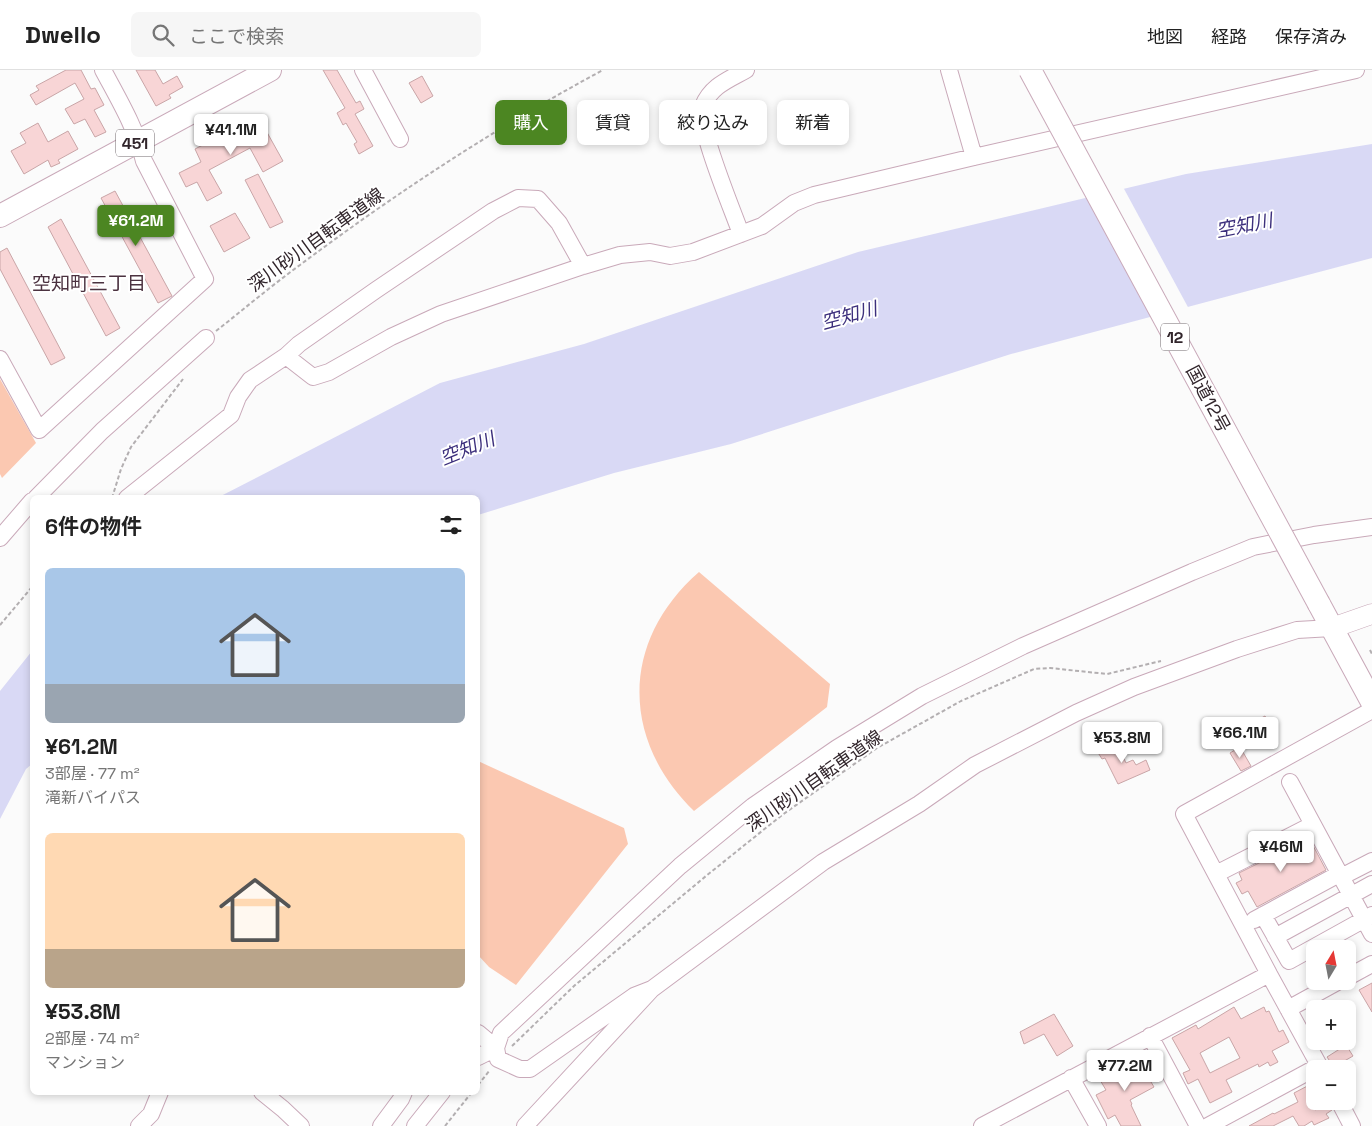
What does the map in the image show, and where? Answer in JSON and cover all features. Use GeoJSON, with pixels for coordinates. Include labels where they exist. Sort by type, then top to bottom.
{"type":"FeatureCollection","features":[{"type":"Feature","properties":{"kind":"highway","name":"451"},"geometry":{"type":"LineString","coordinates":[[0,216],[270,70]]}},
{"type":"Feature","properties":{"kind":"highway","name":"国道12号"},"geometry":{"type":"LineString","coordinates":[[1030,70],[1338,625],[1372,702]]}},
{"type":"Feature","properties":{"kind":"highway","name":"国道12号"},"geometry":{"type":"LineString","coordinates":[[1044,70],[1326,603]]}},
{"type":"Feature","properties":{"kind":"highway","name":"国道12号"},"geometry":{"type":"LineString","coordinates":[[1338,625],[1372,673]]}},
{"type":"Feature","properties":{"kind":"main road"},"geometry":{"type":"LineString","coordinates":[[1338,625],[1372,614]]}},
{"type":"Feature","properties":{"kind":"street"},"geometry":{"type":"LineString","coordinates":[[0,359],[39,430],[205,279],[144,161],[132,123],[103,70]]}},
{"type":"Feature","properties":{"kind":"street"},"geometry":{"type":"LineString","coordinates":[[363,70],[400,139]]}},
{"type":"Feature","properties":{"kind":"street"},"geometry":{"type":"LineString","coordinates":[[741,234],[704,130],[702,107],[715,87],[746,70]]}},
{"type":"Feature","properties":{"kind":"street"},"geometry":{"type":"LineString","coordinates":[[949,70],[974,157]]}},
{"type":"Feature","properties":{"kind":"street"},"geometry":{"type":"LineString","coordinates":[[286,356],[313,376],[329,372],[391,337],[441,314],[620,255],[650,252],[670,256],[693,252],[762,226],[794,203],[814,195],[1329,73],[1356,70]]}},
{"type":"Feature","properties":{"kind":"street"},"geometry":{"type":"LineString","coordinates":[[131,495],[231,415],[238,397],[250,380],[376,290],[493,211],[518,198],[538,199],[559,223],[583,266]]}},
{"type":"Feature","properties":{"kind":"street"},"geometry":{"type":"LineString","coordinates":[[39,495],[102,431],[206,338]]}},
{"type":"Feature","properties":{"kind":"street"},"geometry":{"type":"LineString","coordinates":[[0,538],[30,504]]}},
{"type":"Feature","properties":{"kind":"street"},"geometry":{"type":"LineString","coordinates":[[497,1054],[501,1033],[680,866],[752,806],[837,748],[922,696],[1023,646],[1192,572],[1252,548],[1314,535],[1372,527]]}},
{"type":"Feature","properties":{"kind":"street"},"geometry":{"type":"LineString","coordinates":[[525,1126],[652,989],[823,862],[919,804],[975,765],[1076,713],[1134,687],[1237,649],[1297,630],[1338,625]]}},
{"type":"Feature","properties":{"kind":"street"},"geometry":{"type":"LineString","coordinates":[[1316,1060],[1184,814],[1372,710]]}},
{"type":"Feature","properties":{"kind":"street"},"geometry":{"type":"LineString","coordinates":[[1290,782],[1351,896],[1368,918],[1372,934]]}},
{"type":"Feature","properties":{"kind":"street"},"geometry":{"type":"LineString","coordinates":[[1216,874],[1312,825]]}},
{"type":"Feature","properties":{"kind":"street"},"geometry":{"type":"LineString","coordinates":[[1243,926],[1340,875],[1372,861]]}},
{"type":"Feature","properties":{"kind":"street"},"geometry":{"type":"LineString","coordinates":[[1276,937],[1372,884]]}},
{"type":"Feature","properties":{"kind":"street"},"geometry":{"type":"LineString","coordinates":[[1263,915],[1289,961],[1368,918]]}},
{"type":"Feature","properties":{"kind":"street"},"geometry":{"type":"LineString","coordinates":[[1356,973],[1372,964]]}},
{"type":"Feature","properties":{"kind":"street"},"geometry":{"type":"LineString","coordinates":[[982,1126],[1269,974]]}},
{"type":"Feature","properties":{"kind":"street"},"geometry":{"type":"LineString","coordinates":[[480,1035],[497,1054],[520,1069],[530,1069],[634,996],[652,989]]}},
{"type":"Feature","properties":{"kind":"street"},"geometry":{"type":"LineString","coordinates":[[1288,1009],[1323,990]]}},
{"type":"Feature","properties":{"kind":"street"},"geometry":{"type":"LineString","coordinates":[[1150,1036],[1198,1126]]}},
{"type":"Feature","properties":{"kind":"street"},"geometry":{"type":"LineString","coordinates":[[480,1057],[497,1054]]}},
{"type":"Feature","properties":{"kind":"street"},"geometry":{"type":"LineString","coordinates":[[1208,1126],[1306,1074]]}},
{"type":"Feature","properties":{"kind":"street"},"geometry":{"type":"LineString","coordinates":[[1071,1078],[1098,1126]]}},
{"type":"Feature","properties":{"kind":"street"},"geometry":{"type":"LineString","coordinates":[[139,1126],[150,1114],[159,1095]]}},
{"type":"Feature","properties":{"kind":"street"},"geometry":{"type":"LineString","coordinates":[[266,1095],[301,1126]]}},
{"type":"Feature","properties":{"kind":"street"},"geometry":{"type":"LineString","coordinates":[[381,1126],[403,1095]]}},
{"type":"Feature","properties":{"kind":"street"},"geometry":{"type":"LineString","coordinates":[[415,1126],[440,1095]]}},
{"type":"Feature","properties":{"kind":"street"},"geometry":{"type":"LineString","coordinates":[[1343,1110],[1352,1126]]}},
{"type":"Feature","properties":{"kind":"path","name":"深川砂川自転車道線"},"geometry":{"type":"LineString","coordinates":[[206,338],[298,265],[389,201],[563,91],[603,70]]}},
{"type":"Feature","properties":{"kind":"path"},"geometry":{"type":"LineString","coordinates":[[113,495],[121,469],[131,447],[182,379]]}},
{"type":"Feature","properties":{"kind":"path"},"geometry":{"type":"LineString","coordinates":[[0,625],[30,589]]}},
{"type":"Feature","properties":{"kind":"path"},"geometry":{"type":"LineString","coordinates":[[1370,650],[1372,654]]}},
{"type":"Feature","properties":{"kind":"path","name":"深川砂川自転車道線"},"geometry":{"type":"LineString","coordinates":[[480,1082],[497,1054],[574,986],[782,815],[878,748],[961,701],[1034,669],[1050,668],[1107,674],[1168,659]]}},
{"type":"Feature","properties":{"kind":"path"},"geometry":{"type":"LineString","coordinates":[[445,1126],[470,1095]]}},
{"type":"Feature","properties":{"kind":"shaded area"},"geometry":{"type":"Polygon","coordinates":[[[0,379],[36,443],[2,478],[0,474],[0,379]]]}},
{"type":"Feature","properties":{"kind":"shaded area"},"geometry":{"type":"Polygon","coordinates":[[[699,572],[830,684],[827,707],[694,811],[670,783],[653,753],[642,722],[640,690],[644,659],[655,628],[673,599],[699,572]]]}},
{"type":"Feature","properties":{"kind":"shaded area"},"geometry":{"type":"Polygon","coordinates":[[[480,762],[624,828],[628,844],[516,985],[489,967],[480,957],[480,762]]]}},
{"type":"Feature","properties":{"kind":"water","name":"空知川"},"geometry":{"type":"Polygon","coordinates":[[[1372,144],[1372,258],[1011,354],[731,444],[614,473],[480,514],[480,495],[223,495],[440,383],[584,344],[858,252],[1186,174],[1372,144]]]}},
{"type":"Feature","properties":{"kind":"water"},"geometry":{"type":"Polygon","coordinates":[[[30,654],[30,766],[26,769],[0,819],[0,691],[30,654]]]}},
{"type":"Feature","properties":{"kind":"pier"},"geometry":{"type":"Polygon","coordinates":[[[1123,187],[1189,309],[1152,319],[1085,195],[1123,187]]]}},
{"type":"Feature","properties":{"kind":"building"},"geometry":{"type":"Polygon","coordinates":[[[66,70],[81,70],[91,89],[95,88],[104,105],[94,110],[106,132],[95,137],[85,119],[74,124],[65,109],[84,99],[75,83],[36,105],[30,95],[39,90],[36,86],[66,70]]]}},
{"type":"Feature","properties":{"kind":"building"},"geometry":{"type":"Polygon","coordinates":[[[136,70],[155,70],[163,84],[177,76],[183,87],[169,95],[171,98],[156,106],[136,70]]]}},
{"type":"Feature","properties":{"kind":"building"},"geometry":{"type":"Polygon","coordinates":[[[323,70],[337,70],[356,103],[360,101],[364,109],[355,114],[373,146],[359,154],[354,144],[357,142],[346,123],[343,125],[337,113],[345,108],[323,70]]]}},
{"type":"Feature","properties":{"kind":"building"},"geometry":{"type":"Polygon","coordinates":[[[422,76],[433,96],[421,103],[409,83],[422,76]]]}},
{"type":"Feature","properties":{"kind":"building"},"geometry":{"type":"Polygon","coordinates":[[[259,118],[283,161],[263,172],[250,148],[209,170],[222,193],[207,201],[197,182],[186,187],[179,173],[201,162],[195,149],[232,130],[233,133],[259,118]]]}},
{"type":"Feature","properties":{"kind":"building"},"geometry":{"type":"Polygon","coordinates":[[[38,123],[48,142],[68,131],[78,149],[58,160],[60,163],[51,167],[48,160],[24,174],[11,151],[26,143],[20,133],[38,123]]]}},
{"type":"Feature","properties":{"kind":"building"},"geometry":{"type":"Polygon","coordinates":[[[258,174],[283,222],[270,228],[245,180],[258,174]]]}},
{"type":"Feature","properties":{"kind":"building"},"geometry":{"type":"Polygon","coordinates":[[[115,191],[172,296],[158,303],[101,198],[115,191]]]}},
{"type":"Feature","properties":{"kind":"building"},"geometry":{"type":"Polygon","coordinates":[[[235,213],[250,238],[224,252],[210,226],[235,213]]]}},
{"type":"Feature","properties":{"kind":"building"},"geometry":{"type":"Polygon","coordinates":[[[61,219],[120,328],[106,336],[48,227],[61,219]]]}},
{"type":"Feature","properties":{"kind":"building"},"geometry":{"type":"Polygon","coordinates":[[[7,248],[65,358],[51,365],[0,269],[0,252],[7,248]]]}},
{"type":"Feature","properties":{"kind":"building"},"geometry":{"type":"Polygon","coordinates":[[[1265,716],[1273,730],[1266,734],[1268,736],[1249,746],[1241,731],[1265,716]]]}},
{"type":"Feature","properties":{"kind":"building"},"geometry":{"type":"Polygon","coordinates":[[[1116,742],[1126,763],[1133,760],[1136,765],[1146,760],[1150,770],[1118,784],[1105,758],[1102,759],[1097,751],[1116,742]]]}},
{"type":"Feature","properties":{"kind":"building"},"geometry":{"type":"Polygon","coordinates":[[[1240,747],[1251,766],[1241,771],[1230,753],[1240,747]]]}},
{"type":"Feature","properties":{"kind":"building"},"geometry":{"type":"Polygon","coordinates":[[[1309,838],[1326,870],[1257,907],[1248,891],[1242,894],[1236,883],[1242,880],[1239,873],[1309,838]]]}},
{"type":"Feature","properties":{"kind":"building"},"geometry":{"type":"Polygon","coordinates":[[[1372,983],[1372,1012],[1359,990],[1372,983]]]}},
{"type":"Feature","properties":{"kind":"building"},"geometry":{"type":"Polygon","coordinates":[[[1234,1007],[1241,1019],[1264,1007],[1266,1012],[1269,1011],[1279,1032],[1283,1030],[1289,1042],[1272,1051],[1278,1062],[1270,1066],[1268,1062],[1259,1067],[1258,1064],[1226,1080],[1232,1092],[1210,1103],[1198,1079],[1188,1084],[1183,1073],[1190,1070],[1172,1038],[1196,1025],[1198,1029],[1234,1007]],[[1229,1037],[1200,1053],[1210,1073],[1240,1058],[1229,1037]]]}},
{"type":"Feature","properties":{"kind":"building"},"geometry":{"type":"Polygon","coordinates":[[[1054,1014],[1073,1046],[1057,1056],[1044,1034],[1024,1044],[1020,1032],[1054,1014]]]}},
{"type":"Feature","properties":{"kind":"building"},"geometry":{"type":"Polygon","coordinates":[[[1338,1050],[1349,1050],[1353,1056],[1346,1060],[1329,1060],[1327,1057],[1338,1050]]]}},
{"type":"Feature","properties":{"kind":"building"},"geometry":{"type":"Polygon","coordinates":[[[1144,1057],[1150,1070],[1145,1072],[1154,1087],[1130,1100],[1141,1126],[1121,1126],[1115,1115],[1108,1119],[1096,1095],[1106,1090],[1100,1080],[1144,1057]]]}},
{"type":"Feature","properties":{"kind":"building"},"geometry":{"type":"Polygon","coordinates":[[[1306,1087],[1306,1110],[1332,1110],[1326,1114],[1329,1118],[1314,1125],[1312,1121],[1304,1126],[1299,1126],[1293,1116],[1273,1126],[1249,1126],[1298,1102],[1294,1093],[1306,1087]]]}},
{"type":"Feature","properties":{"kind":"district","name":"空知町三丁目"},"geometry":{"type":"Point","coordinates":[89,283]}}]}
